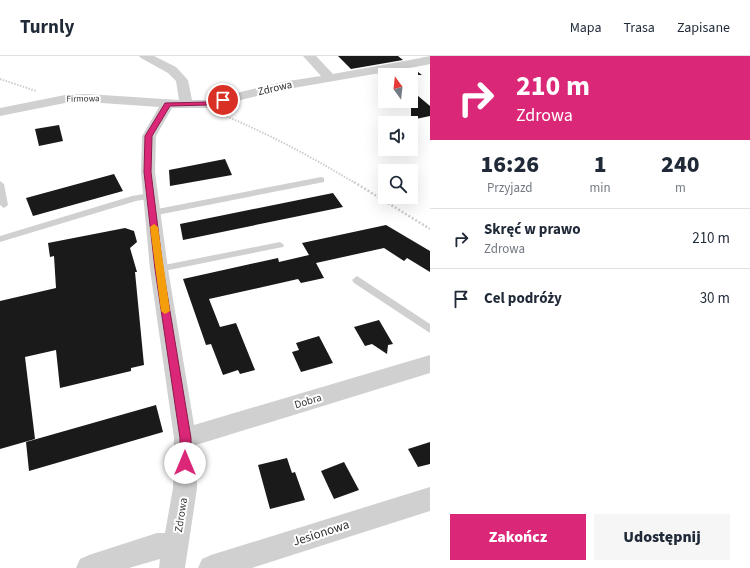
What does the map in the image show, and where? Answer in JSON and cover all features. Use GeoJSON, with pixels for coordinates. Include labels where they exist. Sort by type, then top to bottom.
{"type":"FeatureCollection","features":[{"type":"Feature","properties":{"kind":"street"},"geometry":{"type":"LineString","coordinates":[[145,56],[172,70],[182,80],[177,105]]}},
{"type":"Feature","properties":{"kind":"street"},"geometry":{"type":"LineString","coordinates":[[309,56],[329,77]]}},
{"type":"Feature","properties":{"kind":"street","name":"Zdrowa"},"geometry":{"type":"LineString","coordinates":[[174,562],[186,488],[185,438],[159,269],[151,204],[148,172],[149,136],[177,105],[208,104],[282,86],[426,60]]}},
{"type":"Feature","properties":{"kind":"street","name":"Firmowa"},"geometry":{"type":"LineString","coordinates":[[0,112],[53,101],[87,98],[177,105]]}},
{"type":"Feature","properties":{"kind":"street","name":"Dobra"},"geometry":{"type":"LineString","coordinates":[[185,438],[430,364]]}},
{"type":"Feature","properties":{"kind":"street","name":"Jesionowa"},"geometry":{"type":"LineString","coordinates":[[211,568],[430,499]]}},
{"type":"Feature","properties":{"kind":"street","name":"Zdrowa"},"geometry":{"type":"LineString","coordinates":[[89,568],[156,546],[174,562]]}},
{"type":"Feature","properties":{"kind":"lane"},"geometry":{"type":"LineString","coordinates":[[0,239],[135,198],[151,204],[321,180]]}},
{"type":"Feature","properties":{"kind":"lane"},"geometry":{"type":"LineString","coordinates":[[0,184],[4,205]]}},
{"type":"Feature","properties":{"kind":"lane"},"geometry":{"type":"LineString","coordinates":[[159,269],[280,245]]}},
{"type":"Feature","properties":{"kind":"lane"},"geometry":{"type":"LineString","coordinates":[[357,280],[430,329]]}},
{"type":"Feature","properties":{"kind":"path"},"geometry":{"type":"LineString","coordinates":[[0,79],[47,95],[53,101]]}},
{"type":"Feature","properties":{"kind":"path"},"geometry":{"type":"LineString","coordinates":[[208,104],[220,113],[266,133],[312,157],[430,229]]}},
{"type":"Feature","properties":{"kind":"building"},"geometry":{"type":"Polygon","coordinates":[[[338,56],[398,56],[403,60],[351,69],[338,56]]]}},
{"type":"Feature","properties":{"kind":"building"},"geometry":{"type":"Polygon","coordinates":[[[418,96],[430,106],[430,116],[418,119],[418,116],[411,116],[411,108],[418,108],[418,96]]]}},
{"type":"Feature","properties":{"kind":"building"},"geometry":{"type":"Polygon","coordinates":[[[59,125],[63,141],[39,146],[35,129],[59,125]]]}},
{"type":"Feature","properties":{"kind":"building"},"geometry":{"type":"Polygon","coordinates":[[[225,159],[232,175],[170,186],[169,170],[225,159]]]}},
{"type":"Feature","properties":{"kind":"building"},"geometry":{"type":"Polygon","coordinates":[[[114,174],[123,191],[33,216],[26,198],[114,174]]]}},
{"type":"Feature","properties":{"kind":"building"},"geometry":{"type":"Polygon","coordinates":[[[333,193],[343,207],[183,240],[180,224],[333,193]]]}},
{"type":"Feature","properties":{"kind":"building"},"geometry":{"type":"Polygon","coordinates":[[[386,225],[430,251],[430,272],[407,258],[404,261],[384,248],[316,263],[324,278],[301,283],[298,279],[209,299],[220,327],[236,323],[255,370],[240,374],[238,370],[223,375],[211,344],[206,345],[183,279],[278,258],[279,262],[309,255],[302,243],[386,225]]]}},
{"type":"Feature","properties":{"kind":"building"},"geometry":{"type":"Polygon","coordinates":[[[125,228],[134,231],[137,242],[130,248],[137,272],[135,272],[144,365],[131,368],[131,371],[60,388],[56,350],[25,357],[35,439],[0,449],[0,301],[56,288],[54,256],[50,257],[48,243],[125,228]]]}},
{"type":"Feature","properties":{"kind":"building"},"geometry":{"type":"Polygon","coordinates":[[[379,320],[393,344],[388,345],[387,354],[372,344],[365,346],[354,327],[379,320]]]}},
{"type":"Feature","properties":{"kind":"building"},"geometry":{"type":"Polygon","coordinates":[[[319,336],[333,363],[301,372],[292,352],[299,350],[296,343],[319,336]]]}},
{"type":"Feature","properties":{"kind":"building"},"geometry":{"type":"Polygon","coordinates":[[[156,405],[163,432],[29,471],[26,442],[156,405]]]}},
{"type":"Feature","properties":{"kind":"building"},"geometry":{"type":"Polygon","coordinates":[[[430,442],[430,464],[418,467],[408,449],[430,442]]]}},
{"type":"Feature","properties":{"kind":"building"},"geometry":{"type":"Polygon","coordinates":[[[287,458],[292,473],[295,472],[305,500],[270,509],[258,465],[287,458]]]}},
{"type":"Feature","properties":{"kind":"building"},"geometry":{"type":"Polygon","coordinates":[[[344,462],[359,490],[334,499],[321,471],[344,462]]]}},
{"type":"Feature","properties":{"kind":"slow traffic"},"geometry":{"type":"LineString","coordinates":[[154,227],[165,311]]}},
{"type":"Feature","properties":{"kind":"route"},"geometry":{"type":"LineString","coordinates":[[185,463],[185,438],[159,269],[150,196],[148,172],[149,136],[168,104],[208,104],[223,100]]}}]}
